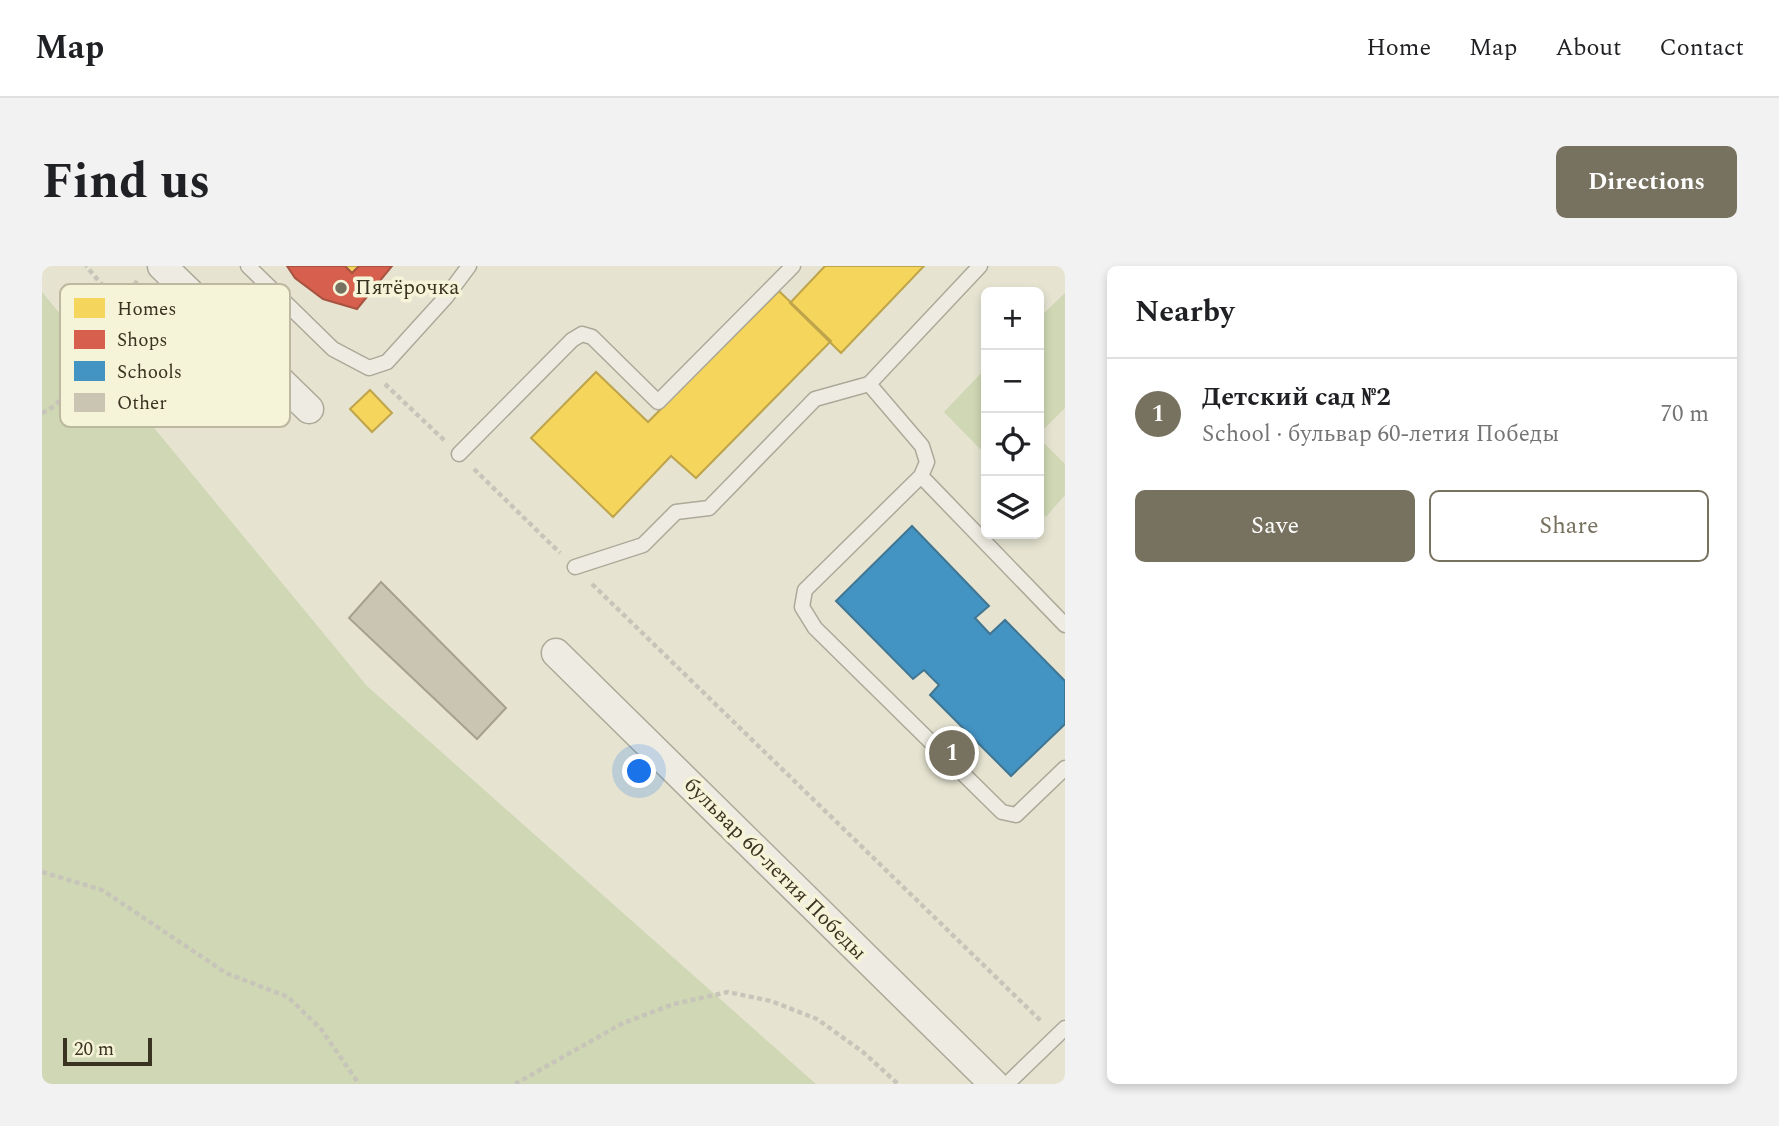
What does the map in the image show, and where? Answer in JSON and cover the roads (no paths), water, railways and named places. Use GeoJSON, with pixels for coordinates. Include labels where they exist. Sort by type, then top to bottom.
{"type":"FeatureCollection","features":[{"type":"Feature","properties":{"kind":"street"},"geometry":{"type":"LineString","coordinates":[[152,269],[174,284]]}},
{"type":"Feature","properties":{"kind":"street"},"geometry":{"type":"LineString","coordinates":[[290,391],[309,409]]}},
{"type":"Feature","properties":{"kind":"street","name":"бульвар 60-летия Победы"},"geometry":{"type":"LineString","coordinates":[[556,653],[994,1084]]}},
{"type":"Feature","properties":{"kind":"lane"},"geometry":{"type":"LineString","coordinates":[[248,266],[266,284]]}},
{"type":"Feature","properties":{"kind":"lane"},"geometry":{"type":"LineString","coordinates":[[290,307],[333,349],[369,368],[387,362],[446,298],[469,266]]}},
{"type":"Feature","properties":{"kind":"lane"},"geometry":{"type":"LineString","coordinates":[[459,454],[572,340],[582,334],[592,337],[658,402],[793,266]]}},
{"type":"Feature","properties":{"kind":"lane"},"geometry":{"type":"LineString","coordinates":[[575,567],[643,545],[676,512],[709,508],[815,399],[869,384],[980,266]]}},
{"type":"Feature","properties":{"kind":"lane"},"geometry":{"type":"LineString","coordinates":[[869,384],[922,446],[927,462],[921,476],[805,590],[802,607],[816,628],[1002,812],[1016,815],[1065,768]]}},
{"type":"Feature","properties":{"kind":"lane"},"geometry":{"type":"LineString","coordinates":[[921,476],[1065,625]]}},
{"type":"Feature","properties":{"kind":"lane"},"geometry":{"type":"LineString","coordinates":[[1007,1084],[1061,1032]]}},
{"type":"Feature","properties":{"kind":"place","name":"Пятёрочка"},"geometry":{"type":"Point","coordinates":[341,288]}},
{"type":"Feature","properties":{"kind":"place","name":"Детский сад №2"},"geometry":{"type":"Point","coordinates":[952,753]}}]}
